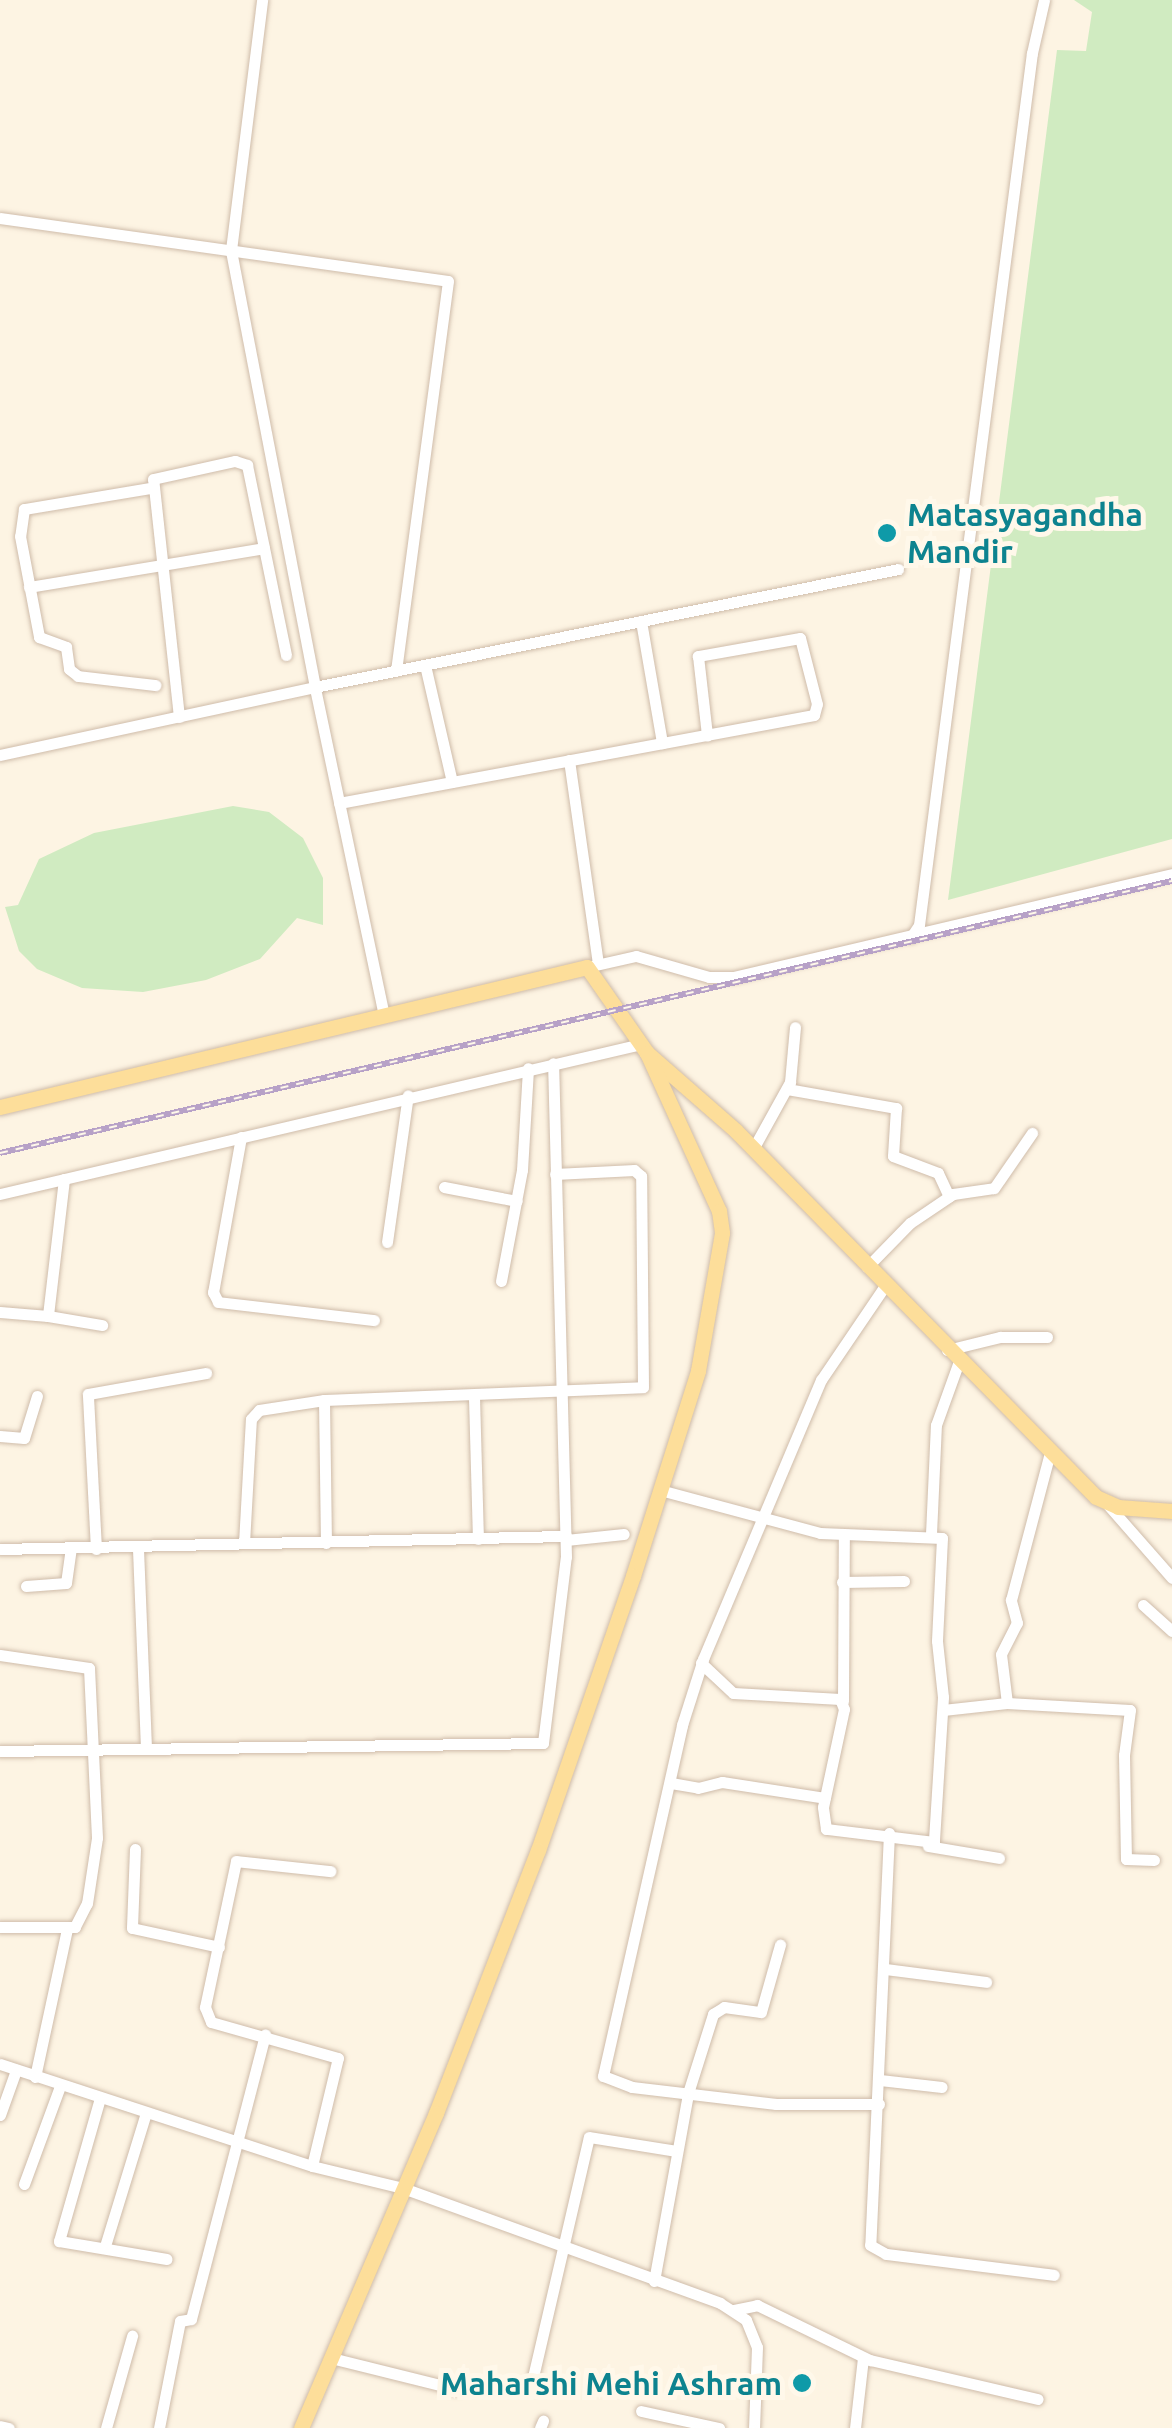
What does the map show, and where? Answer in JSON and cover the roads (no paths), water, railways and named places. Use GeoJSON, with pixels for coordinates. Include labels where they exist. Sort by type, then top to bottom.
{"type":"FeatureCollection","features":[{"type":"Feature","properties":{"kind":"main road"},"geometry":{"type":"LineString","coordinates":[[0,1107],[384,1010],[592,965],[644,1049],[719,1211],[722,1232],[698,1370],[538,1850],[404,2188],[301,2428]]}},
{"type":"Feature","properties":{"kind":"main road"},"geometry":{"type":"LineString","coordinates":[[644,1049],[753,1149],[953,1356],[1108,1504],[1172,1511]]}},
{"type":"Feature","properties":{"kind":"street"},"geometry":{"type":"LineString","coordinates":[[262,0],[232,250],[339,803],[384,1010]]}},
{"type":"Feature","properties":{"kind":"street"},"geometry":{"type":"LineString","coordinates":[[911,937],[920,918],[1026,91],[1044,0]]}},
{"type":"Feature","properties":{"kind":"street"},"geometry":{"type":"LineString","coordinates":[[0,218],[439,277],[451,285],[396,671]]}},
{"type":"Feature","properties":{"kind":"street"},"geometry":{"type":"LineString","coordinates":[[179,717],[150,488],[153,479],[243,462],[286,655]]}},
{"type":"Feature","properties":{"kind":"street"},"geometry":{"type":"LineString","coordinates":[[150,488],[24,509],[20,536],[38,637],[66,647],[72,672],[154,685]]}},
{"type":"Feature","properties":{"kind":"street"},"geometry":{"type":"LineString","coordinates":[[30,587],[264,548]]}},
{"type":"Feature","properties":{"kind":"street"},"geometry":{"type":"LineString","coordinates":[[0,755],[898,568]]}},
{"type":"Feature","properties":{"kind":"street"},"geometry":{"type":"LineString","coordinates":[[641,621],[662,743]]}},
{"type":"Feature","properties":{"kind":"street"},"geometry":{"type":"LineString","coordinates":[[339,803],[707,735],[817,713],[800,638],[698,656],[707,735]]}},
{"type":"Feature","properties":{"kind":"street"},"geometry":{"type":"LineString","coordinates":[[426,665],[452,782]]}},
{"type":"Feature","properties":{"kind":"street"},"geometry":{"type":"LineString","coordinates":[[569,760],[592,965],[653,958],[721,978],[1172,874]]}},
{"type":"Feature","properties":{"kind":"street"},"geometry":{"type":"LineString","coordinates":[[753,1149],[787,1089],[796,1027]]}},
{"type":"Feature","properties":{"kind":"street"},"geometry":{"type":"LineString","coordinates":[[0,1194],[408,1095],[553,1063],[644,1049]]}},
{"type":"Feature","properties":{"kind":"street"},"geometry":{"type":"LineString","coordinates":[[0,1751],[539,1745],[552,1705],[566,1538],[553,1063]]}},
{"type":"Feature","properties":{"kind":"street"},"geometry":{"type":"LineString","coordinates":[[501,1280],[517,1201],[528,1068]]}},
{"type":"Feature","properties":{"kind":"street"},"geometry":{"type":"LineString","coordinates":[[787,1089],[896,1108],[893,1156],[938,1173],[949,1197]]}},
{"type":"Feature","properties":{"kind":"street"},"geometry":{"type":"LineString","coordinates":[[387,1242],[408,1095]]}},
{"type":"Feature","properties":{"kind":"street"},"geometry":{"type":"LineString","coordinates":[[867,1267],[910,1223],[949,1197],[997,1186],[1032,1132]]}},
{"type":"Feature","properties":{"kind":"street"},"geometry":{"type":"LineString","coordinates":[[241,1137],[213,1292],[218,1302],[374,1320]]}},
{"type":"Feature","properties":{"kind":"street"},"geometry":{"type":"LineString","coordinates":[[244,1543],[252,1419],[271,1406],[324,1400],[634,1390],[647,1380],[642,1176],[634,1170],[555,1174]]}},
{"type":"Feature","properties":{"kind":"street"},"geometry":{"type":"LineString","coordinates":[[48,1316],[64,1179]]}},
{"type":"Feature","properties":{"kind":"street"},"geometry":{"type":"LineString","coordinates":[[444,1187],[517,1201]]}},
{"type":"Feature","properties":{"kind":"street"},"geometry":{"type":"LineString","coordinates":[[879,2104],[776,2104],[688,2093],[603,2076],[702,1663],[821,1380],[886,1286]]}},
{"type":"Feature","properties":{"kind":"street"},"geometry":{"type":"LineString","coordinates":[[0,1312],[102,1325]]}},
{"type":"Feature","properties":{"kind":"street"},"geometry":{"type":"LineString","coordinates":[[931,1534],[936,1425],[953,1356],[1000,1337],[1047,1337]]}},
{"type":"Feature","properties":{"kind":"street"},"geometry":{"type":"LineString","coordinates":[[96,1549],[88,1394],[206,1373]]}},
{"type":"Feature","properties":{"kind":"street"},"geometry":{"type":"LineString","coordinates":[[0,1436],[24,1438],[37,1396]]}},
{"type":"Feature","properties":{"kind":"street"},"geometry":{"type":"LineString","coordinates":[[474,1397],[478,1539]]}},
{"type":"Feature","properties":{"kind":"street"},"geometry":{"type":"LineString","coordinates":[[324,1400],[326,1543]]}},
{"type":"Feature","properties":{"kind":"street"},"geometry":{"type":"LineString","coordinates":[[1007,1703],[1002,1654],[1017,1623],[1011,1600],[1050,1452]]}},
{"type":"Feature","properties":{"kind":"street"},"geometry":{"type":"LineString","coordinates":[[660,1490],[760,1519],[844,1536],[939,1534],[944,1546],[937,1637],[942,1710],[936,1837],[928,1846]]}},
{"type":"Feature","properties":{"kind":"street"},"geometry":{"type":"LineString","coordinates":[[1108,1504],[1172,1578]]}},
{"type":"Feature","properties":{"kind":"street"},"geometry":{"type":"LineString","coordinates":[[0,1550],[624,1534]]}},
{"type":"Feature","properties":{"kind":"street"},"geometry":{"type":"LineString","coordinates":[[844,1536],[842,1582],[848,1662],[826,1798],[826,1830],[888,1833],[928,1846],[999,1858]]}},
{"type":"Feature","properties":{"kind":"street"},"geometry":{"type":"LineString","coordinates":[[138,1548],[146,1749]]}},
{"type":"Feature","properties":{"kind":"street"},"geometry":{"type":"LineString","coordinates":[[26,1586],[66,1582],[72,1549]]}},
{"type":"Feature","properties":{"kind":"street"},"geometry":{"type":"LineString","coordinates":[[842,1582],[904,1581]]}},
{"type":"Feature","properties":{"kind":"street"},"geometry":{"type":"LineString","coordinates":[[1142,1605],[1172,1630]]}},
{"type":"Feature","properties":{"kind":"street"},"geometry":{"type":"LineString","coordinates":[[0,1655],[86,1665],[95,1857],[83,1916],[67,1929],[35,2077]]}},
{"type":"Feature","properties":{"kind":"street"},"geometry":{"type":"LineString","coordinates":[[702,1663],[733,1693],[843,1701]]}},
{"type":"Feature","properties":{"kind":"street"},"geometry":{"type":"LineString","coordinates":[[942,1710],[1007,1703],[1130,1710],[1124,1755],[1126,1858],[1154,1860]]}},
{"type":"Feature","properties":{"kind":"street"},"geometry":{"type":"LineString","coordinates":[[671,1783],[698,1788],[722,1782],[826,1798]]}},
{"type":"Feature","properties":{"kind":"street"},"geometry":{"type":"LineString","coordinates":[[888,1833],[885,1969],[876,2028],[879,2104],[867,2216],[872,2248],[1054,2275]]}},
{"type":"Feature","properties":{"kind":"street"},"geometry":{"type":"LineString","coordinates":[[135,1849],[132,1928],[220,1947]]}},
{"type":"Feature","properties":{"kind":"street"},"geometry":{"type":"LineString","coordinates":[[312,2166],[338,2058],[206,2020],[236,1861],[330,1871]]}},
{"type":"Feature","properties":{"kind":"street"},"geometry":{"type":"LineString","coordinates":[[0,1927],[67,1929]]}},
{"type":"Feature","properties":{"kind":"street"},"geometry":{"type":"LineString","coordinates":[[654,2281],[688,2093],[716,2009],[760,2012],[780,1945]]}},
{"type":"Feature","properties":{"kind":"street"},"geometry":{"type":"LineString","coordinates":[[885,1969],[986,1982]]}},
{"type":"Feature","properties":{"kind":"street"},"geometry":{"type":"LineString","coordinates":[[159,2428],[179,2324],[191,2320],[234,2140],[265,2034]]}},
{"type":"Feature","properties":{"kind":"street"},"geometry":{"type":"LineString","coordinates":[[0,2064],[312,2166],[404,2188],[734,2310],[751,2328],[760,2360],[754,2428]]}},
{"type":"Feature","properties":{"kind":"street"},"geometry":{"type":"LineString","coordinates":[[0,2115],[16,2070]]}},
{"type":"Feature","properties":{"kind":"street"},"geometry":{"type":"LineString","coordinates":[[880,2080],[942,2087]]}},
{"type":"Feature","properties":{"kind":"street"},"geometry":{"type":"LineString","coordinates":[[24,2184],[60,2086]]}},
{"type":"Feature","properties":{"kind":"street"},"geometry":{"type":"LineString","coordinates":[[100,2098],[59,2241],[167,2259]]}},
{"type":"Feature","properties":{"kind":"street"},"geometry":{"type":"LineString","coordinates":[[105,2246],[146,2113]]}},
{"type":"Feature","properties":{"kind":"street"},"geometry":{"type":"LineString","coordinates":[[533,2377],[589,2137],[676,2151]]}},
{"type":"Feature","properties":{"kind":"street"},"geometry":{"type":"LineString","coordinates":[[734,2310],[757,2305],[863,2358],[1038,2399]]}},
{"type":"Feature","properties":{"kind":"street"},"geometry":{"type":"LineString","coordinates":[[106,2428],[132,2336]]}},
{"type":"Feature","properties":{"kind":"street"},"geometry":{"type":"LineString","coordinates":[[330,2358],[456,2389]]}},
{"type":"Feature","properties":{"kind":"street"},"geometry":{"type":"LineString","coordinates":[[855,2428],[863,2358]]}},
{"type":"Feature","properties":{"kind":"street"},"geometry":{"type":"LineString","coordinates":[[641,2411],[718,2428]]}},
{"type":"Feature","properties":{"kind":"street"},"geometry":{"type":"LineString","coordinates":[[0,2426],[9,2428]]}},
{"type":"Feature","properties":{"kind":"railway"},"geometry":{"type":"LineString","coordinates":[[0,1153],[1172,881]]}},
{"type":"Feature","properties":{"kind":"place","name":"Matasyagandha Mandir"},"geometry":{"type":"Point","coordinates":[887,533]}},
{"type":"Feature","properties":{"kind":"place","name":"Maharshi Mehi Ashram"},"geometry":{"type":"Point","coordinates":[802,2383]}}]}
